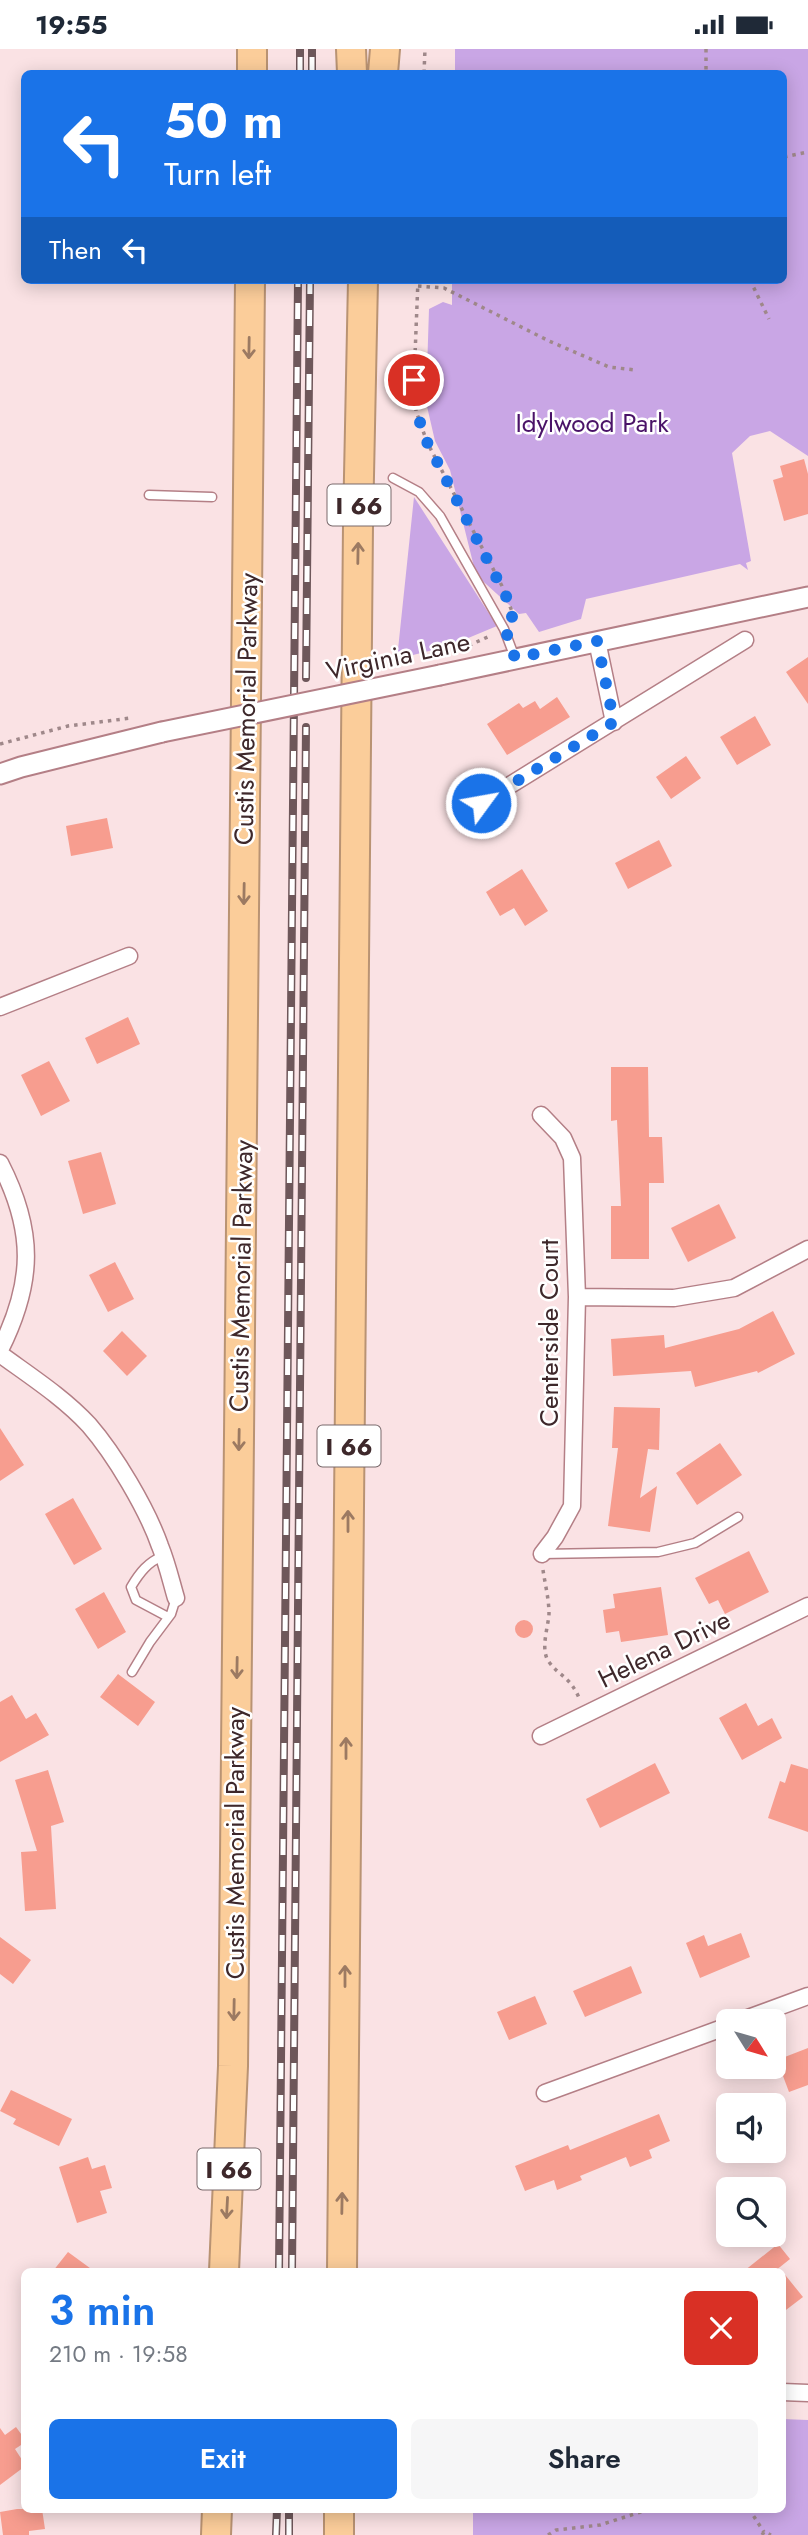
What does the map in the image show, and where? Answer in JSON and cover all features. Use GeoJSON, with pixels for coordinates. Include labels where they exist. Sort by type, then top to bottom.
{"type":"FeatureCollection","features":[{"type":"Feature","properties":{"kind":"highway"},"geometry":{"type":"LineString","coordinates":[[252,49],[252,70]]}},
{"type":"Feature","properties":{"kind":"highway"},"geometry":{"type":"LineString","coordinates":[[351,49],[352,70]]}},
{"type":"Feature","properties":{"kind":"highway"},"geometry":{"type":"LineString","coordinates":[[366,49],[366,70]]}},
{"type":"Feature","properties":{"kind":"highway"},"geometry":{"type":"LineString","coordinates":[[383,70],[385,49]]}},
{"type":"Feature","properties":{"kind":"highway","name":"Custis Memorial Parkway"},"geometry":{"type":"LineString","coordinates":[[224,2268],[233,2066],[250,284]]}},
{"type":"Feature","properties":{"kind":"highway","name":"I 66"},"geometry":{"type":"LineString","coordinates":[[342,2268],[360,284]]}},
{"type":"Feature","properties":{"kind":"highway"},"geometry":{"type":"LineString","coordinates":[[361,388],[369,284]]}},
{"type":"Feature","properties":{"kind":"highway"},"geometry":{"type":"LineString","coordinates":[[216,2535],[217,2513]]}},
{"type":"Feature","properties":{"kind":"highway"},"geometry":{"type":"LineString","coordinates":[[339,2513],[339,2535]]}},
{"type":"Feature","properties":{"kind":"street","name":"Virginia Lane"},"geometry":{"type":"LineString","coordinates":[[0,774],[162,732],[808,597]]}},
{"type":"Feature","properties":{"kind":"street"},"geometry":{"type":"LineString","coordinates":[[481,803],[746,640]]}},
{"type":"Feature","properties":{"kind":"street"},"geometry":{"type":"LineString","coordinates":[[597,641],[614,722]]}},
{"type":"Feature","properties":{"kind":"street"},"geometry":{"type":"LineString","coordinates":[[0,1007],[130,956]]}},
{"type":"Feature","properties":{"kind":"street","name":"Centerside Court"},"geometry":{"type":"LineString","coordinates":[[541,1115],[563,1138],[572,1158],[577,1297],[572,1506],[542,1554]]}},
{"type":"Feature","properties":{"kind":"street"},"geometry":{"type":"LineString","coordinates":[[0,1163],[20,1211],[25,1238],[26,1271],[16,1319],[0,1352],[65,1402],[109,1451],[138,1500],[163,1556],[176,1598]]}},
{"type":"Feature","properties":{"kind":"street"},"geometry":{"type":"LineString","coordinates":[[577,1297],[674,1298],[734,1288],[808,1249]]}},
{"type":"Feature","properties":{"kind":"street","name":"Helena Drive"},"geometry":{"type":"LineString","coordinates":[[541,1736],[808,1606]]}},
{"type":"Feature","properties":{"kind":"street"},"geometry":{"type":"LineString","coordinates":[[773,2009],[808,1996]]}},
{"type":"Feature","properties":{"kind":"street"},"geometry":{"type":"LineString","coordinates":[[545,2093],[716,2030]]}},
{"type":"Feature","properties":{"kind":"street"},"geometry":{"type":"LineString","coordinates":[[786,2392],[808,2393]]}},
{"type":"Feature","properties":{"kind":"lane"},"geometry":{"type":"LineString","coordinates":[[393,478],[419,492],[440,516],[505,629],[515,658]]}},
{"type":"Feature","properties":{"kind":"lane"},"geometry":{"type":"LineString","coordinates":[[149,495],[212,497]]}},
{"type":"Feature","properties":{"kind":"lane"},"geometry":{"type":"LineString","coordinates":[[542,1554],[658,1552],[695,1543],[738,1517]]}},
{"type":"Feature","properties":{"kind":"lane"},"geometry":{"type":"LineString","coordinates":[[163,1556],[152,1560],[139,1573],[131,1587],[136,1600],[168,1618]]}},
{"type":"Feature","properties":{"kind":"lane"},"geometry":{"type":"LineString","coordinates":[[132,1672],[168,1618],[176,1598]]}},
{"type":"Feature","properties":{"kind":"path"},"geometry":{"type":"LineString","coordinates":[[424,70],[425,49]]}},
{"type":"Feature","properties":{"kind":"path"},"geometry":{"type":"LineString","coordinates":[[706,49],[706,70]]}},
{"type":"Feature","properties":{"kind":"path"},"geometry":{"type":"LineString","coordinates":[[787,156],[808,152]]}},
{"type":"Feature","properties":{"kind":"path"},"geometry":{"type":"LineString","coordinates":[[752,284],[769,319]]}},
{"type":"Feature","properties":{"kind":"path"},"geometry":{"type":"LineString","coordinates":[[456,651],[505,629],[512,622],[512,608],[427,442],[416,411],[414,380],[418,286],[444,288],[549,341],[609,367],[635,370]]}},
{"type":"Feature","properties":{"kind":"path"},"geometry":{"type":"LineString","coordinates":[[0,744],[68,726],[140,717]]}},
{"type":"Feature","properties":{"kind":"path"},"geometry":{"type":"LineString","coordinates":[[542,1554],[548,1605],[545,1646],[547,1657],[571,1682],[587,1714]]}},
{"type":"Feature","properties":{"kind":"path"},"geometry":{"type":"LineString","coordinates":[[548,2535],[556,2530],[600,2525],[638,2513]]}},
{"type":"Feature","properties":{"kind":"path"},"geometry":{"type":"LineString","coordinates":[[751,2513],[763,2533],[771,2535]]}},
{"type":"Feature","properties":{"kind":"green space","name":"Idylwood Park"},"geometry":{"type":"Polygon","coordinates":[[[455,49],[808,49],[808,456],[770,431],[750,436],[732,453],[751,561],[746,563],[748,570],[740,564],[586,599],[581,619],[539,632],[526,613],[519,614],[476,575],[450,470],[435,441],[426,402],[429,309],[443,302],[452,305],[452,284],[787,284],[787,70],[455,70],[455,49]]]}},
{"type":"Feature","properties":{"kind":"green space"},"geometry":{"type":"Polygon","coordinates":[[[414,497],[497,626],[449,646],[397,659],[414,497]]]}},
{"type":"Feature","properties":{"kind":"green space"},"geometry":{"type":"Polygon","coordinates":[[[786,2419],[808,2420],[808,2535],[473,2535],[473,2513],[786,2513],[786,2419]]]}},
{"type":"Feature","properties":{"kind":"building"},"geometry":{"type":"Polygon","coordinates":[[[804,459],[808,474],[808,514],[784,521],[773,480],[783,477],[780,466],[804,459]]]}},
{"type":"Feature","properties":{"kind":"building"},"geometry":{"type":"Polygon","coordinates":[[[808,657],[808,704],[786,672],[808,657]]]}},
{"type":"Feature","properties":{"kind":"building"},"geometry":{"type":"Polygon","coordinates":[[[557,697],[570,717],[507,755],[487,724],[519,703],[523,708],[535,701],[540,709],[557,697]]]}},
{"type":"Feature","properties":{"kind":"building"},"geometry":{"type":"Polygon","coordinates":[[[755,716],[771,745],[737,765],[720,737],[755,716]]]}},
{"type":"Feature","properties":{"kind":"building"},"geometry":{"type":"Polygon","coordinates":[[[686,756],[701,778],[671,799],[656,777],[686,756]]]}},
{"type":"Feature","properties":{"kind":"building"},"geometry":{"type":"Polygon","coordinates":[[[107,818],[113,848],[71,856],[66,826],[107,818]]]}},
{"type":"Feature","properties":{"kind":"building"},"geometry":{"type":"Polygon","coordinates":[[[659,840],[672,866],[628,889],[615,863],[659,840]]]}},
{"type":"Feature","properties":{"kind":"building"},"geometry":{"type":"Polygon","coordinates":[[[522,869],[548,911],[525,926],[514,908],[500,916],[486,892],[522,869]]]}},
{"type":"Feature","properties":{"kind":"building"},"geometry":{"type":"Polygon","coordinates":[[[128,1017],[140,1044],[97,1064],[85,1038],[128,1017]]]}},
{"type":"Feature","properties":{"kind":"building"},"geometry":{"type":"Polygon","coordinates":[[[49,1061],[70,1101],[41,1116],[21,1075],[49,1061]]]}},
{"type":"Feature","properties":{"kind":"building"},"geometry":{"type":"Polygon","coordinates":[[[611,1067],[648,1067],[649,1137],[662,1137],[664,1183],[649,1183],[649,1259],[611,1259],[611,1206],[621,1206],[617,1120],[611,1121],[611,1067]]]}},
{"type":"Feature","properties":{"kind":"building"},"geometry":{"type":"Polygon","coordinates":[[[101,1152],[116,1204],[83,1214],[68,1161],[101,1152]]]}},
{"type":"Feature","properties":{"kind":"building"},"geometry":{"type":"Polygon","coordinates":[[[719,1204],[736,1238],[688,1262],[671,1228],[719,1204]]]}},
{"type":"Feature","properties":{"kind":"building"},"geometry":{"type":"Polygon","coordinates":[[[115,1262],[134,1299],[108,1312],[89,1275],[115,1262]]]}},
{"type":"Feature","properties":{"kind":"building"},"geometry":{"type":"Polygon","coordinates":[[[773,1311],[795,1354],[758,1373],[757,1371],[695,1387],[691,1371],[613,1376],[611,1339],[664,1335],[665,1348],[739,1329],[773,1311]]]}},
{"type":"Feature","properties":{"kind":"building"},"geometry":{"type":"Polygon","coordinates":[[[122,1331],[147,1356],[127,1376],[103,1351],[122,1331]]]}},
{"type":"Feature","properties":{"kind":"building"},"geometry":{"type":"Polygon","coordinates":[[[614,1407],[660,1408],[659,1450],[648,1449],[640,1498],[657,1486],[650,1532],[608,1526],[618,1448],[612,1448],[614,1407]]]}},
{"type":"Feature","properties":{"kind":"building"},"geometry":{"type":"Polygon","coordinates":[[[0,1428],[24,1465],[0,1481],[0,1428]]]}},
{"type":"Feature","properties":{"kind":"building"},"geometry":{"type":"Polygon","coordinates":[[[720,1443],[742,1475],[697,1505],[676,1473],[720,1443]]]}},
{"type":"Feature","properties":{"kind":"building"},"geometry":{"type":"Polygon","coordinates":[[[73,1498],[102,1549],[74,1565],[45,1514],[73,1498]]]}},
{"type":"Feature","properties":{"kind":"building"},"geometry":{"type":"Polygon","coordinates":[[[749,1551],[769,1592],[725,1614],[718,1600],[709,1604],[695,1578],[749,1551]]]}},
{"type":"Feature","properties":{"kind":"building"},"geometry":{"type":"Polygon","coordinates":[[[661,1587],[668,1635],[621,1642],[619,1631],[606,1633],[603,1610],[615,1608],[613,1594],[661,1587]]]}},
{"type":"Feature","properties":{"kind":"building"},"geometry":{"type":"Polygon","coordinates":[[[104,1592],[126,1632],[98,1649],[75,1609],[104,1592]]]}},
{"type":"Feature","properties":{"kind":"building"},"geometry":{"type":"Polygon","coordinates":[[[524,1620],[530,1623],[533,1629],[530,1635],[524,1638],[518,1635],[515,1629],[518,1623],[524,1620]]]}},
{"type":"Feature","properties":{"kind":"building"},"geometry":{"type":"Polygon","coordinates":[[[118,1674],[155,1702],[138,1726],[100,1697],[118,1674]]]}},
{"type":"Feature","properties":{"kind":"building"},"geometry":{"type":"Polygon","coordinates":[[[12,1695],[26,1719],[36,1713],[49,1735],[0,1762],[0,1702],[12,1695]]]}},
{"type":"Feature","properties":{"kind":"building"},"geometry":{"type":"Polygon","coordinates":[[[746,1703],[758,1726],[772,1718],[782,1738],[742,1760],[719,1718],[746,1703]]]}},
{"type":"Feature","properties":{"kind":"building"},"geometry":{"type":"Polygon","coordinates":[[[655,1763],[670,1793],[600,1828],[586,1799],[655,1763]]]}},
{"type":"Feature","properties":{"kind":"building"},"geometry":{"type":"Polygon","coordinates":[[[791,1764],[808,1769],[808,1832],[768,1818],[780,1781],[785,1783],[791,1764]]]}},
{"type":"Feature","properties":{"kind":"building"},"geometry":{"type":"Polygon","coordinates":[[[48,1770],[64,1822],[51,1826],[56,1909],[25,1911],[21,1852],[37,1851],[15,1780],[48,1770]]]}},
{"type":"Feature","properties":{"kind":"building"},"geometry":{"type":"Polygon","coordinates":[[[741,1933],[750,1957],[700,1978],[686,1943],[704,1935],[708,1946],[741,1933]]]}},
{"type":"Feature","properties":{"kind":"building"},"geometry":{"type":"Polygon","coordinates":[[[0,1937],[31,1960],[13,1984],[0,1974],[0,1937]]]}},
{"type":"Feature","properties":{"kind":"building"},"geometry":{"type":"Polygon","coordinates":[[[631,1966],[642,1993],[585,2017],[573,1991],[631,1966]]]}},
{"type":"Feature","properties":{"kind":"building"},"geometry":{"type":"Polygon","coordinates":[[[535,1996],[547,2024],[509,2040],[497,2012],[535,1996]]]}},
{"type":"Feature","properties":{"kind":"building"},"geometry":{"type":"Polygon","coordinates":[[[808,2048],[808,2085],[789,2092],[784,2079],[786,2057],[808,2048]]]}},
{"type":"Feature","properties":{"kind":"building"},"geometry":{"type":"Polygon","coordinates":[[[11,2090],[72,2119],[59,2146],[13,2124],[16,2119],[0,2111],[11,2090]]]}},
{"type":"Feature","properties":{"kind":"building"},"geometry":{"type":"Polygon","coordinates":[[[659,2114],[670,2141],[649,2150],[652,2158],[630,2167],[626,2157],[580,2176],[582,2180],[557,2190],[554,2180],[525,2191],[515,2166],[568,2145],[570,2150],[659,2114]]]}},
{"type":"Feature","properties":{"kind":"building"},"geometry":{"type":"Polygon","coordinates":[[[88,2157],[92,2169],[105,2165],[112,2188],[100,2191],[107,2213],[77,2223],[59,2167],[88,2157]]]}},
{"type":"Feature","properties":{"kind":"building"},"geometry":{"type":"Polygon","coordinates":[[[774,2247],[780,2247],[790,2259],[779,2268],[748,2268],[774,2247]]]}},
{"type":"Feature","properties":{"kind":"building"},"geometry":{"type":"Polygon","coordinates":[[[68,2252],[90,2268],[55,2268],[68,2252]]]}},
{"type":"Feature","properties":{"kind":"building"},"geometry":{"type":"Polygon","coordinates":[[[786,2276],[803,2297],[786,2310],[786,2276]]]}},
{"type":"Feature","properties":{"kind":"building"},"geometry":{"type":"Polygon","coordinates":[[[16,2427],[21,2434],[21,2445],[15,2449],[21,2458],[21,2469],[0,2485],[0,2428],[5,2435],[16,2427]]]}},
{"type":"Feature","properties":{"kind":"building"},"geometry":{"type":"Polygon","coordinates":[[[21,2509],[21,2513],[43,2513],[45,2529],[29,2531],[29,2535],[3,2535],[0,2512],[21,2509]]]}},
{"type":"Feature","properties":{"kind":"railway"},"geometry":{"type":"LineString","coordinates":[[300,49],[300,70]]}},
{"type":"Feature","properties":{"kind":"railway"},"geometry":{"type":"LineString","coordinates":[[312,49],[312,70]]}},
{"type":"Feature","properties":{"kind":"railway"},"geometry":{"type":"LineString","coordinates":[[279,2268],[298,284]]}},
{"type":"Feature","properties":{"kind":"railway"},"geometry":{"type":"LineString","coordinates":[[306,678],[310,284]]}},
{"type":"Feature","properties":{"kind":"railway"},"geometry":{"type":"LineString","coordinates":[[292,2268],[306,727]]}},
{"type":"Feature","properties":{"kind":"railway"},"geometry":{"type":"LineString","coordinates":[[276,2535],[277,2513]]}},
{"type":"Feature","properties":{"kind":"railway"},"geometry":{"type":"LineString","coordinates":[[289,2513],[289,2535]]}},
{"type":"Feature","properties":{"kind":"route"},"geometry":{"type":"LineString","coordinates":[[414,380],[416,411],[427,442],[512,608],[512,622],[505,629],[515,658],[597,641],[614,722],[481,803]]}}]}
